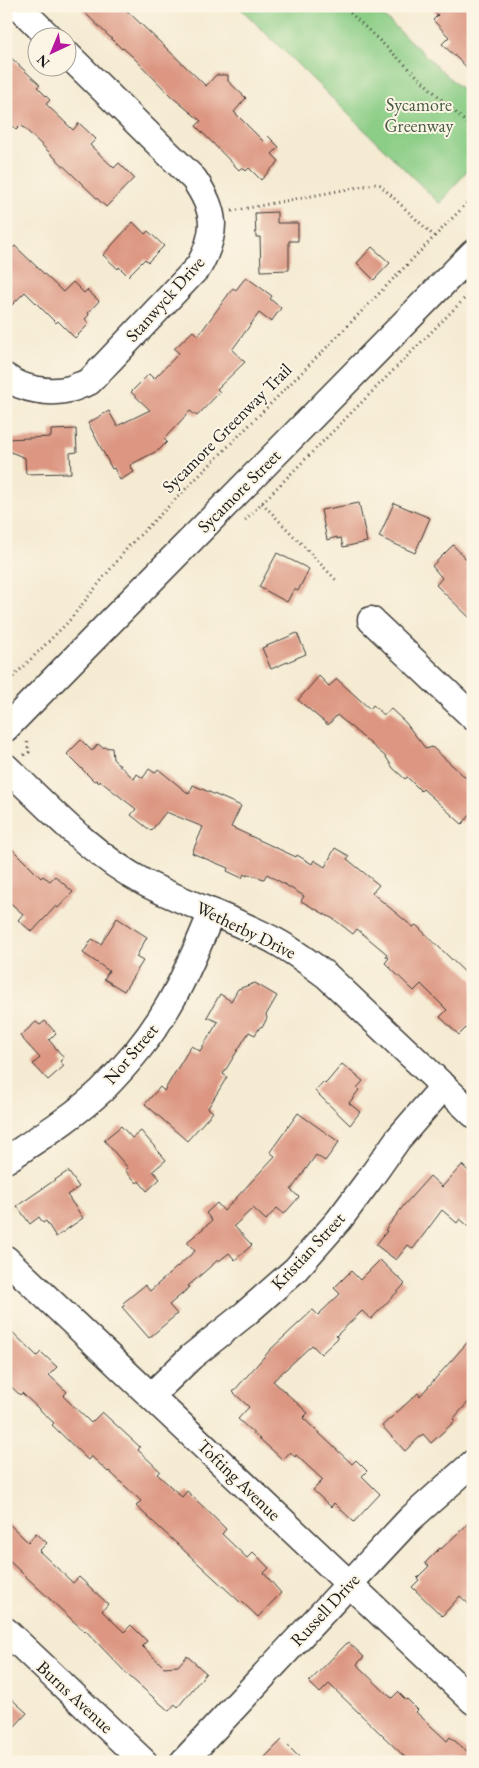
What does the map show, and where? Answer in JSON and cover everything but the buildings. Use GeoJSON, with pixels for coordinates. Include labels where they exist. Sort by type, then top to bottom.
{"type":"FeatureCollection","features":[{"type":"Feature","properties":{"kind":"street"},"geometry":{"type":"LineString","coordinates":[[18,6],[40,28]]}},
{"type":"Feature","properties":{"kind":"street","name":"Stanwyck Drive"},"geometry":{"type":"LineString","coordinates":[[6,377],[26,387],[41,390],[70,389],[89,382],[199,266],[208,250],[210,242],[212,214],[206,196],[194,179],[78,65]]}},
{"type":"Feature","properties":{"kind":"street","name":"Sycamore Street"},"geometry":{"type":"LineString","coordinates":[[17,734],[473,253]]}},
{"type":"Feature","properties":{"kind":"street"},"geometry":{"type":"LineString","coordinates":[[371,620],[473,717]]}},
{"type":"Feature","properties":{"kind":"street","name":"Wetherby Drive"},"geometry":{"type":"LineString","coordinates":[[6,767],[68,827],[118,867],[146,883],[276,942],[327,976],[473,1114]]}},
{"type":"Feature","properties":{"kind":"street","name":"Nor Street"},"geometry":{"type":"LineString","coordinates":[[6,1160],[71,1115],[100,1091],[127,1064],[151,1034],[171,1002],[212,912]]}},
{"type":"Feature","properties":{"kind":"street","name":"Kristian Street"},"geometry":{"type":"LineString","coordinates":[[151,1396],[191,1357],[245,1314],[294,1270],[339,1220],[398,1139],[444,1086]]}},
{"type":"Feature","properties":{"kind":"street","name":"Tofting Avenue"},"geometry":{"type":"LineString","coordinates":[[6,1259],[473,1701]]}},
{"type":"Feature","properties":{"kind":"street","name":"Russell Drive"},"geometry":{"type":"LineString","coordinates":[[183,1762],[410,1519],[473,1463]]}},
{"type":"Feature","properties":{"kind":"street","name":"Burns Avenue"},"geometry":{"type":"LineString","coordinates":[[6,1631],[144,1762]]}},
{"type":"Feature","properties":{"kind":"path"},"geometry":{"type":"LineString","coordinates":[[343,6],[473,129]]}},
{"type":"Feature","properties":{"kind":"path"},"geometry":{"type":"LineString","coordinates":[[212,214],[375,184],[380,185],[434,236]]}},
{"type":"Feature","properties":{"kind":"path","name":"Sycamore Greenway Trail"},"geometry":{"type":"LineString","coordinates":[[6,684],[68,622],[129,546],[473,197]]}},
{"type":"Feature","properties":{"kind":"path"},"geometry":{"type":"LineString","coordinates":[[262,503],[338,582]]}},
{"type":"Feature","properties":{"kind":"path"},"geometry":{"type":"LineString","coordinates":[[17,734],[28,752]]}},
{"type":"Feature","properties":{"kind":"green space","name":"Sycamore Greenway"},"geometry":{"type":"Polygon","coordinates":[[[238,6],[373,6],[473,100],[473,163],[440,204],[238,6]]]}}]}
